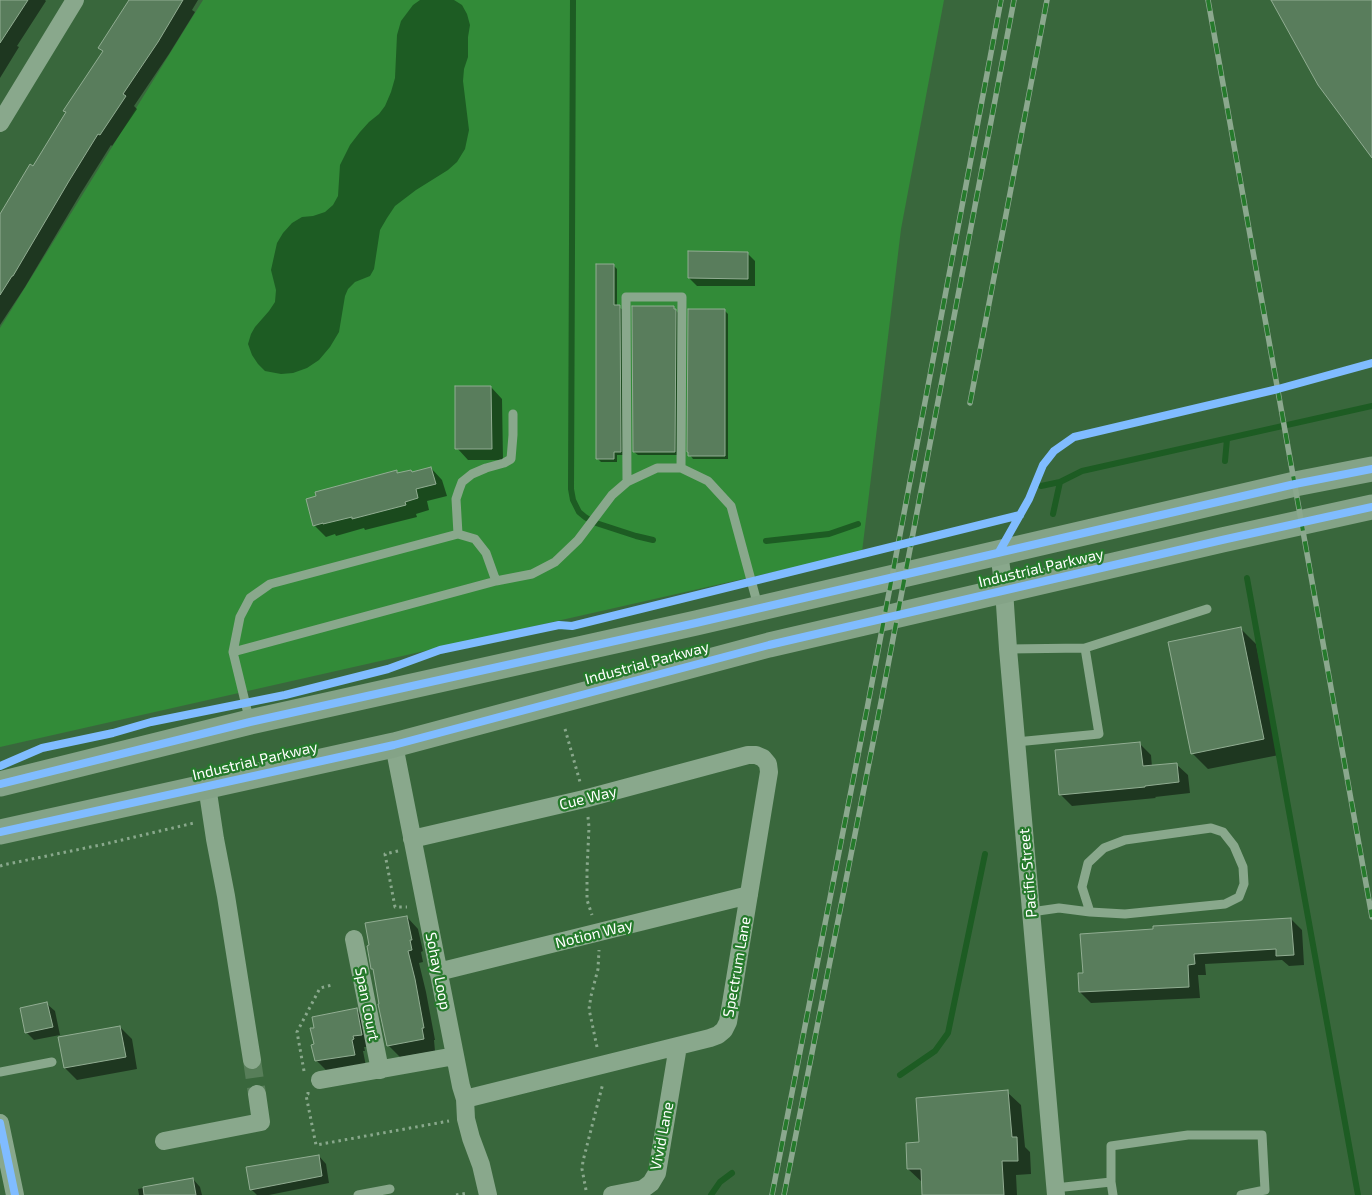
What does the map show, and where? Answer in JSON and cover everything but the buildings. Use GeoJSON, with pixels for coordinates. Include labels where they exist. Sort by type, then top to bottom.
{"type":"FeatureCollection","features":[{"type":"Feature","properties":{"kind":"main road","name":"Industrial Parkway"},"geometry":{"type":"LineString","coordinates":[[0,784],[250,722],[758,609],[1295,484],[1372,469]]}},
{"type":"Feature","properties":{"kind":"main road","name":"Industrial Parkway"},"geometry":{"type":"LineString","coordinates":[[0,832],[394,745],[769,645],[1372,507]]}},
{"type":"Feature","properties":{"kind":"street"},"geometry":{"type":"LineString","coordinates":[[0,123],[75,0]]}},
{"type":"Feature","properties":{"kind":"street","name":"Pacific Street"},"geometry":{"type":"LineString","coordinates":[[999,552],[1004,590],[1056,1192]]}},
{"type":"Feature","properties":{"kind":"street","name":"Sohay Loop"},"geometry":{"type":"LineString","coordinates":[[394,745],[438,972],[465,1098],[466,1119],[481,1165],[480,1194]]}},
{"type":"Feature","properties":{"kind":"street","name":"Cue Way"},"geometry":{"type":"LineString","coordinates":[[412,839],[584,799],[748,755],[756,755],[763,758]]}},
{"type":"Feature","properties":{"kind":"street","name":"Spectrum Lane"},"geometry":{"type":"LineString","coordinates":[[465,1098],[678,1046],[718,1035],[724,1030],[728,1022],[769,772],[768,764],[763,758]]}},
{"type":"Feature","properties":{"kind":"street"},"geometry":{"type":"LineString","coordinates":[[207,786],[214,839],[226,896],[252,1060]]}},
{"type":"Feature","properties":{"kind":"street","name":"Notion Way"},"geometry":{"type":"LineString","coordinates":[[438,972],[749,895]]}},
{"type":"Feature","properties":{"kind":"street","name":"Span Court"},"geometry":{"type":"LineString","coordinates":[[354,938],[380,1070]]}},
{"type":"Feature","properties":{"kind":"street","name":"Vivid Lane"},"geometry":{"type":"LineString","coordinates":[[612,1195],[643,1189],[651,1183],[657,1173],[678,1046]]}},
{"type":"Feature","properties":{"kind":"street"},"geometry":{"type":"LineString","coordinates":[[320,1080],[455,1056]]}},
{"type":"Feature","properties":{"kind":"street"},"geometry":{"type":"LineString","coordinates":[[164,1141],[261,1122],[257,1094]]}},
{"type":"Feature","properties":{"kind":"street"},"geometry":{"type":"LineString","coordinates":[[0,1123],[15,1195]]}},
{"type":"Feature","properties":{"kind":"lane"},"geometry":{"type":"LineString","coordinates":[[626,482],[626,297],[682,297],[681,468]]}},
{"type":"Feature","properties":{"kind":"lane"},"geometry":{"type":"LineString","coordinates":[[458,534],[456,499],[462,482],[472,474],[511,459],[514,435],[513,414]]}},
{"type":"Feature","properties":{"kind":"lane"},"geometry":{"type":"LineString","coordinates":[[233,652],[532,574],[555,562],[578,540],[612,495],[626,482],[657,468],[681,468],[708,481],[731,506],[758,609]]}},
{"type":"Feature","properties":{"kind":"lane"},"geometry":{"type":"LineString","coordinates":[[250,722],[233,652],[240,617],[250,598],[270,584],[458,534],[476,540],[486,553],[496,582]]}},
{"type":"Feature","properties":{"kind":"lane"},"geometry":{"type":"LineString","coordinates":[[1008,649],[1085,648],[1207,609]]}},
{"type":"Feature","properties":{"kind":"lane"},"geometry":{"type":"LineString","coordinates":[[1016,742],[1099,734],[1085,648]]}},
{"type":"Feature","properties":{"kind":"lane"},"geometry":{"type":"LineString","coordinates":[[1031,912],[1059,908],[1090,912],[1125,914],[1225,904],[1239,897],[1244,884],[1243,867],[1234,846],[1223,832],[1211,828],[1125,840],[1104,848],[1088,863],[1082,887],[1090,912]]}},
{"type":"Feature","properties":{"kind":"lane"},"geometry":{"type":"LineString","coordinates":[[0,1072],[52,1062]]}},
{"type":"Feature","properties":{"kind":"lane"},"geometry":{"type":"LineString","coordinates":[[1113,1195],[1111,1146],[1188,1135],[1262,1135],[1264,1190],[1241,1195]]}},
{"type":"Feature","properties":{"kind":"lane"},"geometry":{"type":"LineString","coordinates":[[1056,1192],[1111,1182]]}},
{"type":"Feature","properties":{"kind":"lane"},"geometry":{"type":"LineString","coordinates":[[358,1195],[390,1190]]}},
{"type":"Feature","properties":{"kind":"path"},"geometry":{"type":"LineString","coordinates":[[565,729],[580,782]]}},
{"type":"Feature","properties":{"kind":"path"},"geometry":{"type":"LineString","coordinates":[[587,811],[589,827],[587,900],[592,916]]}},
{"type":"Feature","properties":{"kind":"path"},"geometry":{"type":"LineString","coordinates":[[0,866],[105,844],[196,822]]}},
{"type":"Feature","properties":{"kind":"path"},"geometry":{"type":"LineString","coordinates":[[598,943],[598,969],[589,1009],[598,1048]]}},
{"type":"Feature","properties":{"kind":"path"},"geometry":{"type":"LineString","coordinates":[[586,1190],[582,1169],[583,1161],[605,1076]]}},
{"type":"Feature","properties":{"kind":"path"},"geometry":{"type":"LineString","coordinates":[[456,1195],[480,1194]]}},
{"type":"Feature","properties":{"kind":"shaded area"},"geometry":{"type":"Polygon","coordinates":[[[203,0],[944,0],[901,229],[862,552],[0,747],[0,328],[203,0]]]}},
{"type":"Feature","properties":{"kind":"shaded area"},"geometry":{"type":"Polygon","coordinates":[[[420,0],[454,0],[462,5],[467,14],[470,25],[468,57],[463,81],[469,130],[465,149],[457,162],[448,170],[395,206],[380,230],[374,269],[370,276],[355,282],[348,289],[345,296],[339,332],[319,360],[307,368],[293,373],[281,374],[265,371],[252,355],[248,344],[255,327],[275,302],[276,290],[271,270],[277,243],[292,223],[302,217],[325,212],[333,205],[338,196],[340,165],[350,145],[369,122],[379,114],[391,92],[395,78],[397,35],[401,21],[413,5],[420,0]]]}},
{"type":"Feature","properties":{"kind":"waterway"},"geometry":{"type":"LineString","coordinates":[[573,0],[571,489],[573,500],[579,512],[593,522],[653,540]]}},
{"type":"Feature","properties":{"kind":"waterway"},"geometry":{"type":"LineString","coordinates":[[1053,514],[1060,482],[1082,471],[1372,406]]}},
{"type":"Feature","properties":{"kind":"waterway"},"geometry":{"type":"LineString","coordinates":[[1225,461],[1227,439]]}},
{"type":"Feature","properties":{"kind":"waterway"},"geometry":{"type":"LineString","coordinates":[[1041,486],[1060,482]]}},
{"type":"Feature","properties":{"kind":"waterway"},"geometry":{"type":"LineString","coordinates":[[766,541],[829,534],[858,524]]}},
{"type":"Feature","properties":{"kind":"waterway"},"geometry":{"type":"LineString","coordinates":[[1247,578],[1358,1195]]}},
{"type":"Feature","properties":{"kind":"waterway"},"geometry":{"type":"LineString","coordinates":[[900,1075],[935,1051],[948,1033],[985,854]]}},
{"type":"Feature","properties":{"kind":"waterway"},"geometry":{"type":"LineString","coordinates":[[711,1195],[720,1182],[732,1173]]}},
{"type":"Feature","properties":{"kind":"tunnel"},"geometry":{"type":"LineString","coordinates":[[252,1060],[257,1094]]}},
{"type":"Feature","properties":{"kind":"railway"},"geometry":{"type":"LineString","coordinates":[[772,1195],[867,709],[1001,0]]}},
{"type":"Feature","properties":{"kind":"railway"},"geometry":{"type":"LineString","coordinates":[[784,1195],[882,697],[1014,0]]}},
{"type":"Feature","properties":{"kind":"railway"},"geometry":{"type":"LineString","coordinates":[[970,403],[1047,0]]}},
{"type":"Feature","properties":{"kind":"railway"},"geometry":{"type":"LineString","coordinates":[[1208,0],[1372,917]]}},
{"type":"Feature","properties":{"kind":"cycle path"},"geometry":{"type":"LineString","coordinates":[[999,552],[1029,499],[1043,465],[1054,451],[1074,437],[1278,389],[1372,363]]}},
{"type":"Feature","properties":{"kind":"cycle path"},"geometry":{"type":"LineString","coordinates":[[0,784],[250,722],[696,623],[1295,484],[1372,469]]}},
{"type":"Feature","properties":{"kind":"cycle path"},"geometry":{"type":"LineString","coordinates":[[0,832],[394,745],[769,645],[1372,507]]}},
{"type":"Feature","properties":{"kind":"cycle path"},"geometry":{"type":"LineString","coordinates":[[0,766],[42,748],[113,733],[151,722],[285,695],[388,669],[440,650],[559,625],[572,626],[1020,515]]}},
{"type":"Feature","properties":{"kind":"cycle path"},"geometry":{"type":"LineString","coordinates":[[0,1123],[15,1195]]}}]}
